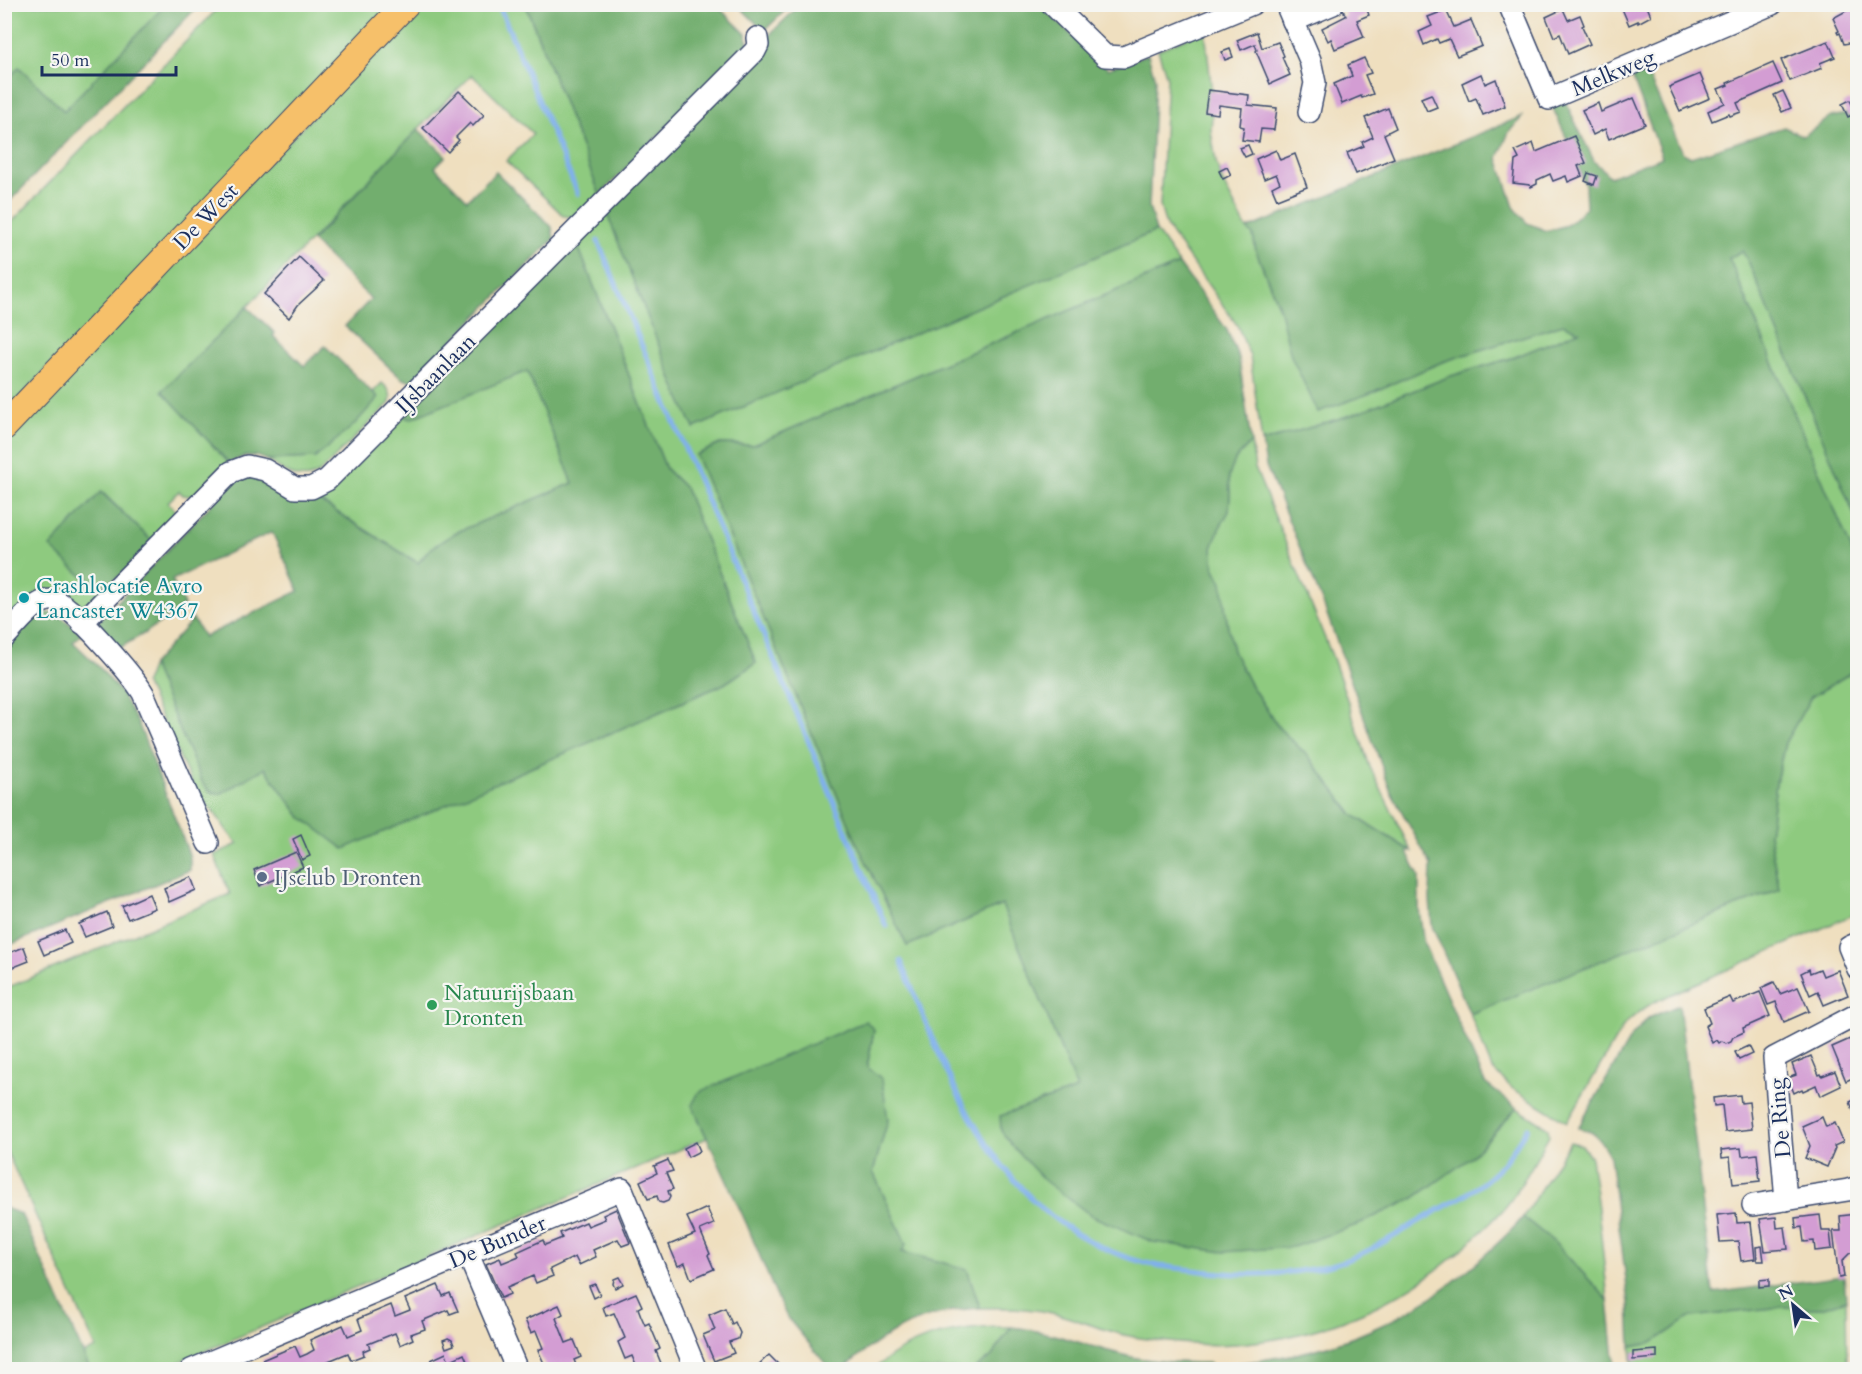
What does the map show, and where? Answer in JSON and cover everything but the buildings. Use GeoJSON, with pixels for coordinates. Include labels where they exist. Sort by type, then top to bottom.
{"type":"FeatureCollection","features":[{"type":"Feature","properties":{"kind":"main road","name":"De West"},"geometry":{"type":"LineString","coordinates":[[4,427],[406,4]]}},
{"type":"Feature","properties":{"kind":"street"},"geometry":{"type":"LineString","coordinates":[[1052,4],[1105,56],[1124,57],[1252,4]]}},
{"type":"Feature","properties":{"kind":"street"},"geometry":{"type":"LineString","coordinates":[[1309,112],[1315,83],[1310,60],[1290,13],[1333,4]]}},
{"type":"Feature","properties":{"kind":"street","name":"Melkweg"},"geometry":{"type":"LineString","coordinates":[[1509,4],[1549,99],[1772,4]]}},
{"type":"Feature","properties":{"kind":"street","name":"IJsbaanlaan"},"geometry":{"type":"LineString","coordinates":[[82,622],[231,472],[247,466],[266,470],[295,488],[311,488],[327,480],[755,51],[758,38]]}},
{"type":"Feature","properties":{"kind":"street"},"geometry":{"type":"LineString","coordinates":[[4,638],[42,601],[53,599],[82,622],[135,679],[143,693],[208,843]]}},
{"type":"Feature","properties":{"kind":"street"},"geometry":{"type":"LineString","coordinates":[[1857,943],[1849,947],[1857,969]]}},
{"type":"Feature","properties":{"kind":"street","name":"De Ring"},"geometry":{"type":"LineString","coordinates":[[1786,1200],[1774,1058],[1857,1014]]}},
{"type":"Feature","properties":{"kind":"street"},"geometry":{"type":"LineString","coordinates":[[1753,1205],[1857,1187]]}},
{"type":"Feature","properties":{"kind":"street","name":"De Bunder"},"geometry":{"type":"LineString","coordinates":[[191,1370],[622,1189],[696,1370]]}},
{"type":"Feature","properties":{"kind":"street"},"geometry":{"type":"LineString","coordinates":[[468,1254],[517,1370]]}},
{"type":"Feature","properties":{"kind":"green space"},"geometry":{"type":"Polygon","coordinates":[[[166,4],[199,5],[5,206],[5,82],[19,67],[64,111],[166,4]]]}},
{"type":"Feature","properties":{"kind":"green space"},"geometry":{"type":"Polygon","coordinates":[[[532,4],[716,5],[746,34],[748,44],[600,195],[527,8],[532,4]]]}},
{"type":"Feature","properties":{"kind":"green space"},"geometry":{"type":"Polygon","coordinates":[[[4,5],[166,5],[64,111],[19,67],[5,82],[4,5]]]}},
{"type":"Feature","properties":{"kind":"green space"},"geometry":{"type":"Polygon","coordinates":[[[221,5],[397,5],[5,413],[5,229],[221,5]]]}},
{"type":"Feature","properties":{"kind":"green space"},"geometry":{"type":"Polygon","coordinates":[[[420,5],[532,5],[527,9],[600,195],[580,214],[564,216],[506,161],[533,134],[472,75],[163,391],[229,463],[195,497],[183,495],[179,491],[168,502],[174,509],[175,518],[153,542],[102,492],[115,581],[89,603],[76,603],[52,591],[36,594],[5,626],[5,437],[420,5]]]}},
{"type":"Feature","properties":{"kind":"green space"},"geometry":{"type":"Polygon","coordinates":[[[738,5],[791,5],[764,31],[738,5]]]}},
{"type":"Feature","properties":{"kind":"green space"},"geometry":{"type":"Polygon","coordinates":[[[800,5],[1040,5],[1108,69],[1148,54],[1155,79],[1149,207],[1156,231],[694,428],[678,394],[606,211],[766,38],[800,5]]]}},
{"type":"Feature","properties":{"kind":"green space"},"geometry":{"type":"Polygon","coordinates":[[[1205,30],[1213,102],[1211,131],[1216,162],[1223,183],[1247,229],[1253,235],[1256,251],[1279,308],[1368,394],[1442,362],[1563,324],[1580,331],[1515,357],[1451,376],[1351,415],[1262,442],[1250,356],[1237,325],[1166,226],[1160,206],[1167,78],[1158,50],[1205,30]]]}},
{"type":"Feature","properties":{"kind":"green space"},"geometry":{"type":"Polygon","coordinates":[[[1644,66],[1683,153],[1691,157],[1784,127],[1803,136],[1831,117],[1857,112],[1857,521],[1749,263],[1742,251],[1729,258],[1857,563],[1857,669],[1811,697],[1785,743],[1777,777],[1769,834],[1779,889],[1470,1014],[1432,926],[1431,865],[1391,792],[1324,606],[1266,466],[1262,442],[1351,415],[1451,376],[1515,357],[1579,331],[1563,324],[1442,362],[1368,394],[1318,412],[1291,356],[1279,307],[1256,251],[1253,235],[1247,229],[1523,116],[1509,132],[1498,158],[1514,207],[1527,223],[1547,231],[1567,225],[1586,208],[1585,185],[1551,104],[1564,99],[1594,161],[1610,177],[1662,157],[1630,71],[1644,66]]]}},
{"type":"Feature","properties":{"kind":"green space"},"geometry":{"type":"Polygon","coordinates":[[[418,129],[446,156],[435,167],[467,200],[496,172],[552,227],[554,239],[413,380],[409,381],[401,378],[345,326],[371,299],[312,241],[418,129]]]}},
{"type":"Feature","properties":{"kind":"green space"},"geometry":{"type":"Polygon","coordinates":[[[606,210],[678,394],[694,428],[1156,231],[1179,264],[753,445],[720,444],[696,455],[857,843],[907,946],[1002,905],[1077,1089],[1001,1116],[1354,1226],[1414,1198],[1470,1158],[1517,1108],[1548,1128],[1549,1136],[1524,1180],[1499,1215],[1446,1262],[1420,1282],[1362,1313],[1300,1334],[1235,1344],[1175,1343],[1151,1340],[1129,1336],[1043,1311],[980,1308],[967,1269],[902,1252],[906,1244],[873,1172],[888,1120],[867,1068],[874,1030],[692,1105],[707,1138],[163,1369],[90,1369],[83,1354],[96,1348],[5,1148],[4,989],[230,894],[214,855],[238,844],[210,808],[199,799],[145,683],[152,665],[203,783],[211,792],[220,794],[265,768],[300,816],[344,849],[724,684],[756,663],[685,488],[666,469],[576,241],[606,210]]]}},
{"type":"Feature","properties":{"kind":"green space"},"geometry":{"type":"Polygon","coordinates":[[[576,241],[666,469],[685,488],[756,663],[724,684],[344,849],[300,816],[265,768],[220,794],[211,792],[203,784],[152,665],[193,619],[204,637],[299,591],[272,532],[172,580],[184,605],[145,633],[116,650],[98,624],[99,621],[235,480],[250,474],[295,496],[316,499],[418,563],[430,549],[455,533],[573,483],[527,371],[410,419],[400,415],[576,241]]]}},
{"type":"Feature","properties":{"kind":"green space"},"geometry":{"type":"Polygon","coordinates":[[[1743,250],[1857,521],[1857,563],[1729,258],[1743,250]]]}},
{"type":"Feature","properties":{"kind":"green space"},"geometry":{"type":"Polygon","coordinates":[[[1179,264],[1227,330],[1239,359],[1251,442],[1235,460],[1229,476],[1229,511],[1212,548],[1214,567],[1222,583],[1233,651],[1250,684],[1279,728],[1309,757],[1353,815],[1411,851],[1407,852],[1419,876],[1419,909],[1424,944],[1485,1083],[1517,1108],[1470,1158],[1414,1198],[1354,1226],[1293,1247],[1224,1252],[1153,1242],[1092,1216],[1045,1181],[1013,1147],[1001,1131],[1000,1116],[1077,1089],[1002,905],[907,946],[857,843],[696,455],[720,444],[753,445],[1179,264]]]}},
{"type":"Feature","properties":{"kind":"green space"},"geometry":{"type":"Polygon","coordinates":[[[247,307],[275,333],[273,336],[304,366],[325,346],[378,398],[354,425],[315,458],[267,460],[256,456],[245,456],[229,463],[162,391],[247,307]]]}},
{"type":"Feature","properties":{"kind":"green space"},"geometry":{"type":"Polygon","coordinates":[[[527,371],[573,483],[455,533],[430,549],[418,563],[316,499],[315,497],[400,415],[410,419],[527,371]]]}},
{"type":"Feature","properties":{"kind":"green space"},"geometry":{"type":"Polygon","coordinates":[[[382,383],[391,397],[390,403],[319,473],[305,478],[299,477],[267,460],[315,458],[378,397],[373,392],[382,383]]]}},
{"type":"Feature","properties":{"kind":"green space"},"geometry":{"type":"Polygon","coordinates":[[[1251,442],[1255,468],[1333,658],[1370,767],[1411,851],[1353,815],[1309,757],[1279,728],[1250,684],[1233,651],[1222,583],[1214,567],[1212,548],[1229,511],[1229,476],[1235,459],[1251,442]]]}},
{"type":"Feature","properties":{"kind":"green space"},"geometry":{"type":"Polygon","coordinates":[[[101,492],[153,542],[133,565],[116,579],[98,584],[80,574],[50,547],[101,492]]]}},
{"type":"Feature","properties":{"kind":"green space"},"geometry":{"type":"Polygon","coordinates":[[[48,613],[60,616],[82,634],[73,642],[100,668],[121,693],[139,725],[190,857],[190,870],[5,947],[5,648],[37,616],[48,613]]]}},
{"type":"Feature","properties":{"kind":"green space"},"geometry":{"type":"Polygon","coordinates":[[[1857,669],[1857,913],[1654,1002],[1640,1011],[1624,1025],[1567,1122],[1513,1089],[1492,1069],[1470,1014],[1779,889],[1769,834],[1777,777],[1785,743],[1811,697],[1857,669]]]}},
{"type":"Feature","properties":{"kind":"green space"},"geometry":{"type":"Polygon","coordinates":[[[1679,1005],[1713,1293],[1844,1276],[1846,1300],[1821,1308],[1782,1307],[1691,1317],[1652,1343],[1631,1347],[1629,1303],[1610,1157],[1594,1134],[1578,1128],[1631,1037],[1648,1018],[1679,1005]]]}},
{"type":"Feature","properties":{"kind":"green space"},"geometry":{"type":"Polygon","coordinates":[[[866,1021],[874,1030],[867,1067],[882,1079],[888,1120],[873,1172],[906,1244],[902,1252],[967,1269],[980,1308],[959,1310],[922,1319],[874,1344],[843,1369],[830,1369],[787,1317],[692,1105],[699,1092],[866,1021]]]}},
{"type":"Feature","properties":{"kind":"green space"},"geometry":{"type":"Polygon","coordinates":[[[1570,1142],[1582,1145],[1591,1158],[1608,1300],[1554,1242],[1523,1217],[1570,1142]]]}},
{"type":"Feature","properties":{"kind":"green space"},"geometry":{"type":"Polygon","coordinates":[[[5,1208],[21,1214],[90,1369],[5,1369],[5,1208]]]}},
{"type":"Feature","properties":{"kind":"green space"},"geometry":{"type":"Polygon","coordinates":[[[1523,1217],[1554,1242],[1608,1300],[1615,1369],[1231,1369],[1230,1364],[1298,1354],[1328,1346],[1357,1336],[1413,1309],[1464,1273],[1506,1236],[1523,1217]]]}},
{"type":"Feature","properties":{"kind":"green space"},"geometry":{"type":"Polygon","coordinates":[[[1846,1300],[1847,1369],[1717,1369],[1718,1365],[1633,1369],[1631,1347],[1652,1343],[1691,1317],[1782,1307],[1821,1308],[1846,1300]]]}},
{"type":"Feature","properties":{"kind":"green space"},"geometry":{"type":"Polygon","coordinates":[[[1011,1327],[992,1356],[975,1369],[873,1370],[916,1342],[963,1330],[1011,1327]]]}},
{"type":"Feature","properties":{"kind":"green space"},"geometry":{"type":"Polygon","coordinates":[[[1011,1327],[1042,1332],[1132,1357],[1171,1362],[1210,1363],[1211,1369],[975,1369],[992,1356],[1011,1327]]]}},
{"type":"Feature","properties":{"kind":"waterway"},"geometry":{"type":"LineString","coordinates":[[500,8],[578,194]]}},
{"type":"Feature","properties":{"kind":"waterway"},"geometry":{"type":"LineString","coordinates":[[598,241],[886,926]]}},
{"type":"Feature","properties":{"kind":"waterway"},"geometry":{"type":"LineString","coordinates":[[901,961],[955,1088],[971,1118],[1009,1174],[1046,1212],[1076,1233],[1109,1250],[1143,1262],[1201,1271],[1250,1274],[1315,1269],[1344,1261],[1381,1244],[1475,1189],[1507,1159],[1528,1128]]}},
{"type":"Feature","properties":{"kind":"place","name":"Crashlocatie Avro Lancaster W4367"},"geometry":{"type":"Point","coordinates":[24,598]}},
{"type":"Feature","properties":{"kind":"place","name":"IJsclub Dronten"},"geometry":{"type":"Point","coordinates":[262,877]}},
{"type":"Feature","properties":{"kind":"place","name":"Natuurijsbaan Dronten"},"geometry":{"type":"Point","coordinates":[432,1005]}}]}
